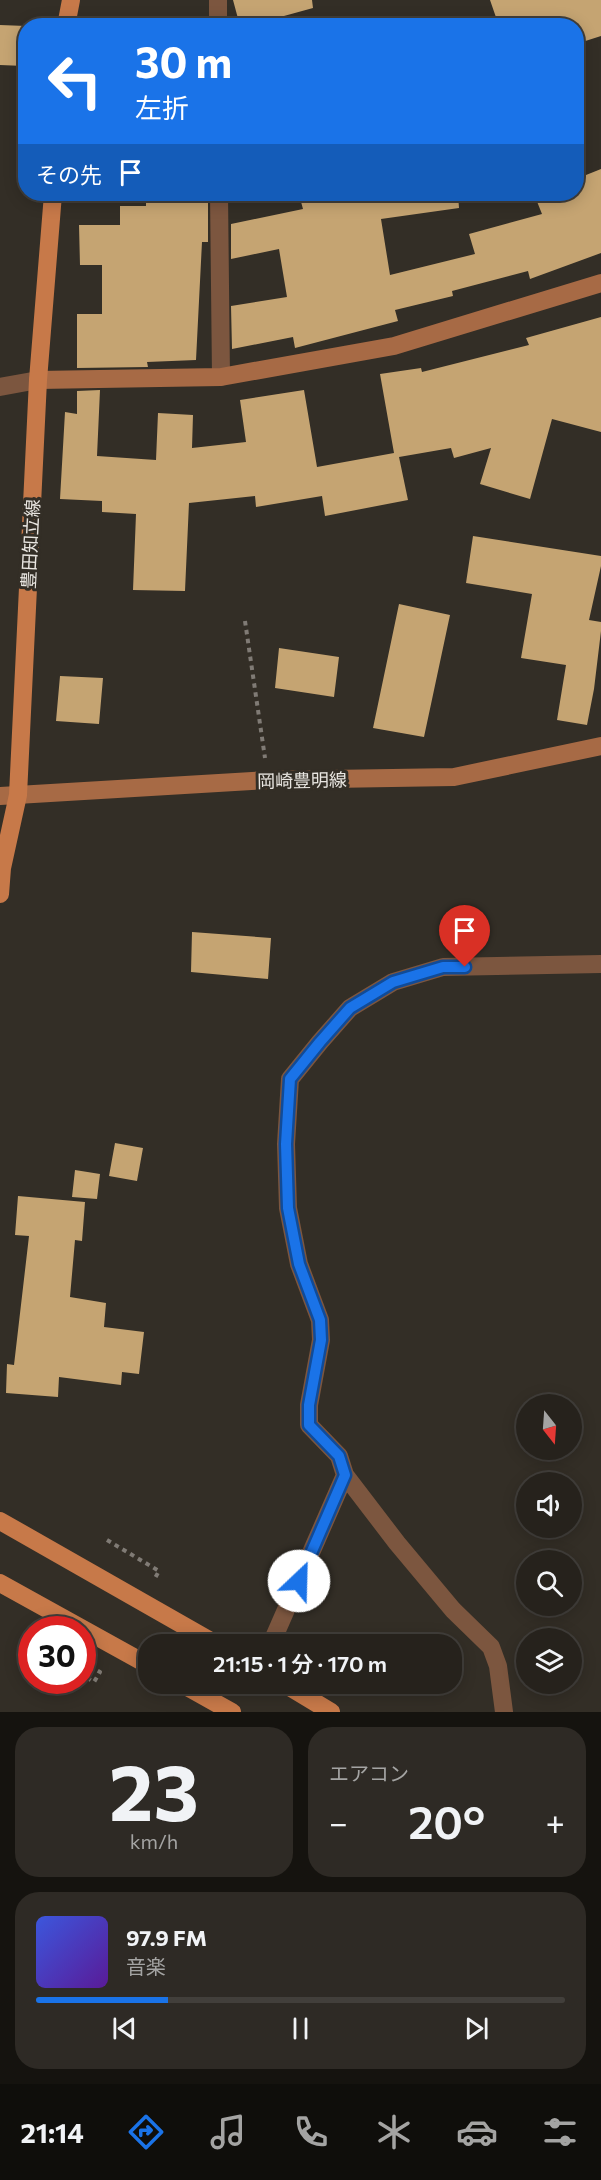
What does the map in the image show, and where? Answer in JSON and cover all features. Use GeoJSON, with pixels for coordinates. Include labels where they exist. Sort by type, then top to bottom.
{"type":"FeatureCollection","features":[{"type":"Feature","properties":{"kind":"main road"},"geometry":{"type":"LineString","coordinates":[[68,18],[71,0]]}},
{"type":"Feature","properties":{"kind":"main road","name":"豊田知立線"},"geometry":{"type":"LineString","coordinates":[[0,894],[52,201]]}},
{"type":"Feature","properties":{"kind":"main road"},"geometry":{"type":"LineString","coordinates":[[38,380],[221,377],[394,346],[601,283]]}},
{"type":"Feature","properties":{"kind":"main road","name":"岡崎豊明線"},"geometry":{"type":"LineString","coordinates":[[9,795],[268,780],[454,777],[601,746]]}},
{"type":"Feature","properties":{"kind":"main road"},"geometry":{"type":"LineString","coordinates":[[0,1521],[198,1634]]}},
{"type":"Feature","properties":{"kind":"main road"},"geometry":{"type":"LineString","coordinates":[[0,1583],[138,1659]]}},
{"type":"Feature","properties":{"kind":"main road"},"geometry":{"type":"LineString","coordinates":[[200,1694],[232,1712]]}},
{"type":"Feature","properties":{"kind":"main road"},"geometry":{"type":"LineString","coordinates":[[301,1694],[331,1712]]}},
{"type":"Feature","properties":{"kind":"street"},"geometry":{"type":"LineString","coordinates":[[218,0],[218,18]]}},
{"type":"Feature","properties":{"kind":"street"},"geometry":{"type":"LineString","coordinates":[[219,201],[221,377]]}},
{"type":"Feature","properties":{"kind":"street"},"geometry":{"type":"LineString","coordinates":[[0,387],[38,380]]}},
{"type":"Feature","properties":{"kind":"street"},"geometry":{"type":"LineString","coordinates":[[504,1712],[498,1666],[491,1647],[453,1610],[396,1543],[345,1475],[339,1456],[309,1425],[309,1405],[321,1340],[320,1320],[299,1264],[288,1208],[286,1144],[290,1079],[350,1008],[393,982],[443,967],[601,964]]}},
{"type":"Feature","properties":{"kind":"street"},"geometry":{"type":"LineString","coordinates":[[275,1634],[345,1475]]}},
{"type":"Feature","properties":{"kind":"path"},"geometry":{"type":"LineString","coordinates":[[245,621],[268,780]]}},
{"type":"Feature","properties":{"kind":"path"},"geometry":{"type":"LineString","coordinates":[[107,1540],[159,1571],[153,1581],[144,1576]]}},
{"type":"Feature","properties":{"kind":"building"},"geometry":{"type":"Polygon","coordinates":[[[233,0],[312,0],[313,8],[277,18],[238,18],[233,0]]]}},
{"type":"Feature","properties":{"kind":"building"},"geometry":{"type":"Polygon","coordinates":[[[490,0],[601,0],[601,36],[584,41],[584,18],[496,18],[490,0]]]}},
{"type":"Feature","properties":{"kind":"building"},"geometry":{"type":"Polygon","coordinates":[[[0,25],[18,26],[18,66],[0,65],[0,25]]]}},
{"type":"Feature","properties":{"kind":"building"},"geometry":{"type":"Polygon","coordinates":[[[601,169],[601,253],[530,279],[528,271],[452,291],[453,296],[395,310],[398,321],[295,348],[293,337],[232,349],[231,306],[287,297],[279,249],[231,259],[231,224],[303,209],[301,201],[458,201],[459,208],[381,219],[390,275],[475,254],[469,234],[542,214],[537,201],[584,201],[584,176],[601,169]]]}},
{"type":"Feature","properties":{"kind":"building"},"geometry":{"type":"Polygon","coordinates":[[[146,201],[208,201],[208,242],[202,242],[196,360],[147,362],[148,367],[77,368],[77,314],[102,314],[102,265],[80,265],[79,225],[120,225],[120,206],[146,206],[146,201]]]}},
{"type":"Feature","properties":{"kind":"building"},"geometry":{"type":"Polygon","coordinates":[[[601,317],[601,432],[552,419],[530,499],[480,484],[491,448],[454,458],[451,448],[399,457],[408,500],[325,516],[322,496],[256,507],[255,496],[189,503],[185,591],[133,590],[136,514],[102,512],[102,501],[60,499],[65,412],[77,414],[77,391],[100,390],[97,456],[156,460],[158,413],[193,415],[192,448],[246,442],[240,400],[304,390],[317,467],[394,453],[380,374],[421,368],[422,372],[529,345],[526,338],[601,317]]]}},
{"type":"Feature","properties":{"kind":"building"},"geometry":{"type":"Polygon","coordinates":[[[473,536],[601,556],[601,566],[589,620],[601,622],[601,631],[587,725],[557,720],[566,665],[521,658],[532,594],[466,583],[473,536]]]}},
{"type":"Feature","properties":{"kind":"building"},"geometry":{"type":"Polygon","coordinates":[[[399,604],[450,615],[424,737],[373,728],[399,604]]]}},
{"type":"Feature","properties":{"kind":"building"},"geometry":{"type":"Polygon","coordinates":[[[279,648],[339,657],[334,697],[275,688],[279,648]]]}},
{"type":"Feature","properties":{"kind":"building"},"geometry":{"type":"Polygon","coordinates":[[[60,676],[103,678],[99,724],[56,721],[60,676]]]}},
{"type":"Feature","properties":{"kind":"building"},"geometry":{"type":"Polygon","coordinates":[[[192,932],[271,938],[268,979],[191,972],[192,932]]]}},
{"type":"Feature","properties":{"kind":"building"},"geometry":{"type":"Polygon","coordinates":[[[115,1143],[143,1148],[137,1181],[109,1176],[115,1143]]]}},
{"type":"Feature","properties":{"kind":"building"},"geometry":{"type":"Polygon","coordinates":[[[75,1170],[100,1174],[97,1199],[72,1197],[75,1170]]]}},
{"type":"Feature","properties":{"kind":"building"},"geometry":{"type":"Polygon","coordinates":[[[18,1196],[85,1202],[82,1241],[75,1240],[70,1297],[106,1303],[104,1327],[144,1332],[139,1374],[122,1372],[121,1385],[59,1377],[58,1397],[6,1393],[7,1364],[14,1365],[29,1236],[15,1235],[18,1196]]]}},
{"type":"Feature","properties":{"kind":"route"},"geometry":{"type":"LineString","coordinates":[[299,1581],[345,1475],[339,1456],[309,1425],[309,1405],[321,1340],[320,1320],[299,1264],[288,1208],[286,1144],[290,1079],[350,1008],[393,982],[443,967],[465,967]]}}]}
